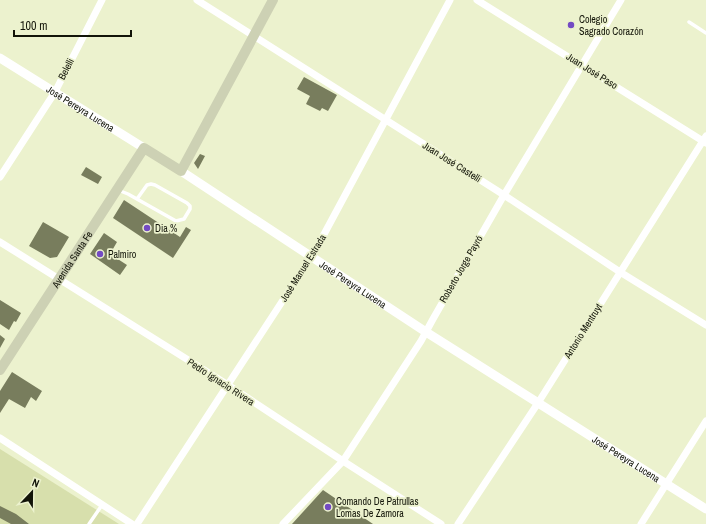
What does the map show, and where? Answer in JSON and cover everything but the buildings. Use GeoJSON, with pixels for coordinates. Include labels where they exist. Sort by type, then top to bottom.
{"type":"FeatureCollection","features":[{"type":"Feature","properties":{"kind":"main road"},"geometry":{"type":"LineString","coordinates":[[181,171],[273,0]]}},
{"type":"Feature","properties":{"kind":"main road","name":"José Pereyra Lucena"},"geometry":{"type":"LineString","coordinates":[[144,148],[181,171]]}},
{"type":"Feature","properties":{"kind":"main road","name":"Avenida Santa Fe"},"geometry":{"type":"LineString","coordinates":[[0,370],[144,148]]}},
{"type":"Feature","properties":{"kind":"street","name":"Belelli"},"geometry":{"type":"LineString","coordinates":[[0,177],[55,92],[102,0]]}},
{"type":"Feature","properties":{"kind":"street","name":"Juan José Castelli"},"geometry":{"type":"LineString","coordinates":[[197,0],[504,195],[620,272],[706,325]]}},
{"type":"Feature","properties":{"kind":"street","name":"José Manuel Estrada"},"geometry":{"type":"LineString","coordinates":[[137,524],[311,256],[450,0]]}},
{"type":"Feature","properties":{"kind":"street","name":"Juan José Paso"},"geometry":{"type":"LineString","coordinates":[[478,0],[582,66],[705,140]]}},
{"type":"Feature","properties":{"kind":"street","name":"Roberto Jorge Payró"},"geometry":{"type":"LineString","coordinates":[[283,524],[343,462],[421,341],[504,195],[621,0]]}},
{"type":"Feature","properties":{"kind":"street","name":"José Pereyra Lucena"},"geometry":{"type":"LineString","coordinates":[[0,58],[144,148]]}},
{"type":"Feature","properties":{"kind":"street","name":"Antonio Mentruyt"},"geometry":{"type":"LineString","coordinates":[[458,524],[538,403],[705,140]]}},
{"type":"Feature","properties":{"kind":"street","name":"José Pereyra Lucena"},"geometry":{"type":"LineString","coordinates":[[181,171],[426,332],[706,509]]}},
{"type":"Feature","properties":{"kind":"street","name":"Pedro Ignacio Rivera"},"geometry":{"type":"LineString","coordinates":[[0,242],[228,385],[343,462],[441,524]]}},
{"type":"Feature","properties":{"kind":"street"},"geometry":{"type":"LineString","coordinates":[[641,524],[706,421]]}},
{"type":"Feature","properties":{"kind":"street"},"geometry":{"type":"LineString","coordinates":[[0,438],[132,524]]}},
{"type":"Feature","properties":{"kind":"lane"},"geometry":{"type":"LineString","coordinates":[[689,22],[706,33]]}},
{"type":"Feature","properties":{"kind":"lane"},"geometry":{"type":"LineString","coordinates":[[117,190],[176,220],[184,219],[190,209],[190,206],[187,203],[151,184],[147,185],[137,199]]}},
{"type":"Feature","properties":{"kind":"lane"},"geometry":{"type":"LineString","coordinates":[[90,524],[102,505]]}},
{"type":"Feature","properties":{"kind":"green space"},"geometry":{"type":"Polygon","coordinates":[[[0,449],[119,524],[0,524],[0,449]]]}},
{"type":"Feature","properties":{"kind":"place","name":"Colegio Sagrado Corazón"},"geometry":{"type":"Point","coordinates":[571,25]}},
{"type":"Feature","properties":{"kind":"place","name":"Dia %"},"geometry":{"type":"Point","coordinates":[147,228]}},
{"type":"Feature","properties":{"kind":"place","name":"Palmiro"},"geometry":{"type":"Point","coordinates":[100,254]}},
{"type":"Feature","properties":{"kind":"place","name":"Comando De Patrullas Lomas De Zamora"},"geometry":{"type":"Point","coordinates":[328,507]}}]}
